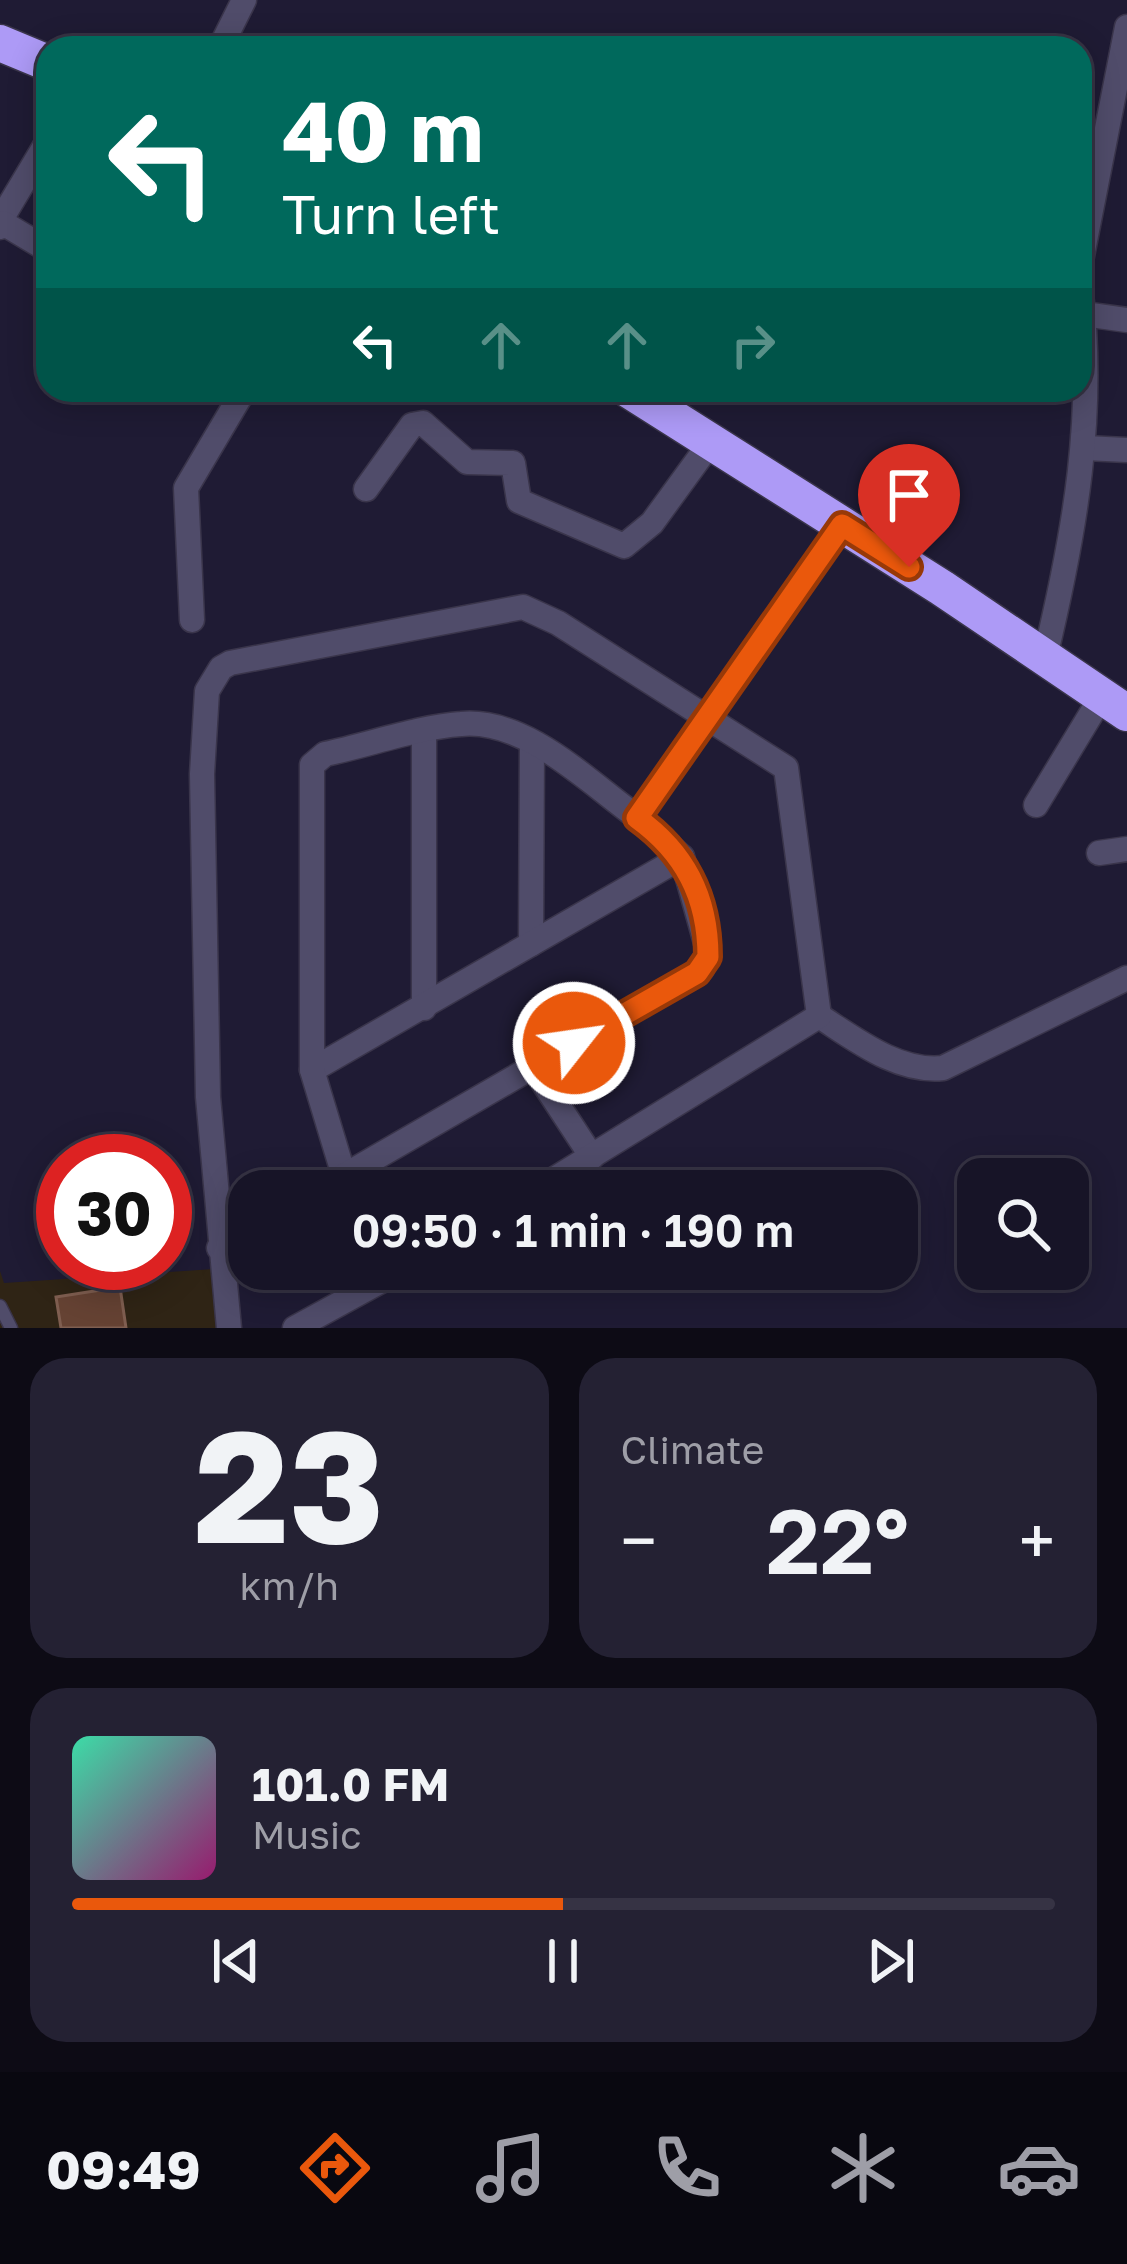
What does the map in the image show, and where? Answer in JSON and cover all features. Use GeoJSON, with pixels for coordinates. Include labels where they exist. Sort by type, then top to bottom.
{"type":"FeatureCollection","features":[{"type":"Feature","properties":{"kind":"highway"},"geometry":{"type":"LineString","coordinates":[[0,44],[36,59]]}},
{"type":"Feature","properties":{"kind":"highway"},"geometry":{"type":"LineString","coordinates":[[647,402],[1115,705]]}},
{"type":"Feature","properties":{"kind":"street"},"geometry":{"type":"LineString","coordinates":[[226,36],[244,0]]}},
{"type":"Feature","properties":{"kind":"street"},"geometry":{"type":"LineString","coordinates":[[1092,205],[1127,27]]}},
{"type":"Feature","properties":{"kind":"street"},"geometry":{"type":"LineString","coordinates":[[36,162],[1,224],[36,243]]}},
{"type":"Feature","properties":{"kind":"street"},"geometry":{"type":"LineString","coordinates":[[1092,315],[1127,320]]}},
{"type":"Feature","properties":{"kind":"street"},"geometry":{"type":"LineString","coordinates":[[193,620],[186,488],[237,402]]}},
{"type":"Feature","properties":{"kind":"street"},"geometry":{"type":"LineString","coordinates":[[1045,657],[1077,524],[1085,402]]}},
{"type":"Feature","properties":{"kind":"street"},"geometry":{"type":"LineString","coordinates":[[366,489],[412,424],[423,423],[467,463],[513,463],[516,498],[523,504],[624,546],[652,523],[711,442]]}},
{"type":"Feature","properties":{"kind":"street"},"geometry":{"type":"LineString","coordinates":[[1085,448],[1127,450]]}},
{"type":"Feature","properties":{"kind":"street"},"geometry":{"type":"LineString","coordinates":[[637,818],[842,525]]}},
{"type":"Feature","properties":{"kind":"street"},"geometry":{"type":"LineString","coordinates":[[229,1328],[208,1097],[202,774],[207,692],[220,668],[247,658],[523,607],[777,758],[789,772],[818,1016]]}},
{"type":"Feature","properties":{"kind":"street"},"geometry":{"type":"LineString","coordinates":[[1036,805],[1115,705]]}},
{"type":"Feature","properties":{"kind":"street"},"geometry":{"type":"LineString","coordinates":[[342,1170],[312,1070],[309,773],[325,754],[460,724],[493,726],[532,744],[637,818],[682,857],[709,950],[702,969],[532,1066],[368,1170]]}},
{"type":"Feature","properties":{"kind":"street"},"geometry":{"type":"LineString","coordinates":[[424,733],[424,1008]]}},
{"type":"Feature","properties":{"kind":"street"},"geometry":{"type":"LineString","coordinates":[[531,944],[532,744]]}},
{"type":"Feature","properties":{"kind":"street"},"geometry":{"type":"LineString","coordinates":[[1100,853],[1127,849]]}},
{"type":"Feature","properties":{"kind":"street"},"geometry":{"type":"LineString","coordinates":[[312,1070],[682,857]]}},
{"type":"Feature","properties":{"kind":"street"},"geometry":{"type":"LineString","coordinates":[[818,1016],[879,1053],[916,1066],[943,1068],[1127,978]]}},
{"type":"Feature","properties":{"kind":"street"},"geometry":{"type":"LineString","coordinates":[[570,1170],[818,1016]]}},
{"type":"Feature","properties":{"kind":"street"},"geometry":{"type":"LineString","coordinates":[[532,1066],[592,1157]]}},
{"type":"Feature","properties":{"kind":"street"},"geometry":{"type":"LineString","coordinates":[[219,1248],[228,1243]]}},
{"type":"Feature","properties":{"kind":"street"},"geometry":{"type":"LineString","coordinates":[[295,1328],[353,1290]]}},
{"type":"Feature","properties":{"kind":"lane"},"geometry":{"type":"LineString","coordinates":[[0,1306],[11,1328]]}},
{"type":"Feature","properties":{"kind":"shaded area"},"geometry":{"type":"Polygon","coordinates":[[[214,1269],[218,1328],[0,1328],[0,1271],[4,1283],[36,1281],[36,1290],[192,1290],[192,1270],[214,1269]]]}},
{"type":"Feature","properties":{"kind":"building"},"geometry":{"type":"Polygon","coordinates":[[[120,1290],[126,1328],[61,1328],[56,1297],[120,1290]]]}},
{"type":"Feature","properties":{"kind":"route"},"geometry":{"type":"LineString","coordinates":[[574,1043],[697,973],[708,957],[697,894],[682,857],[637,818],[707,716],[842,525],[909,567]]}}]}
